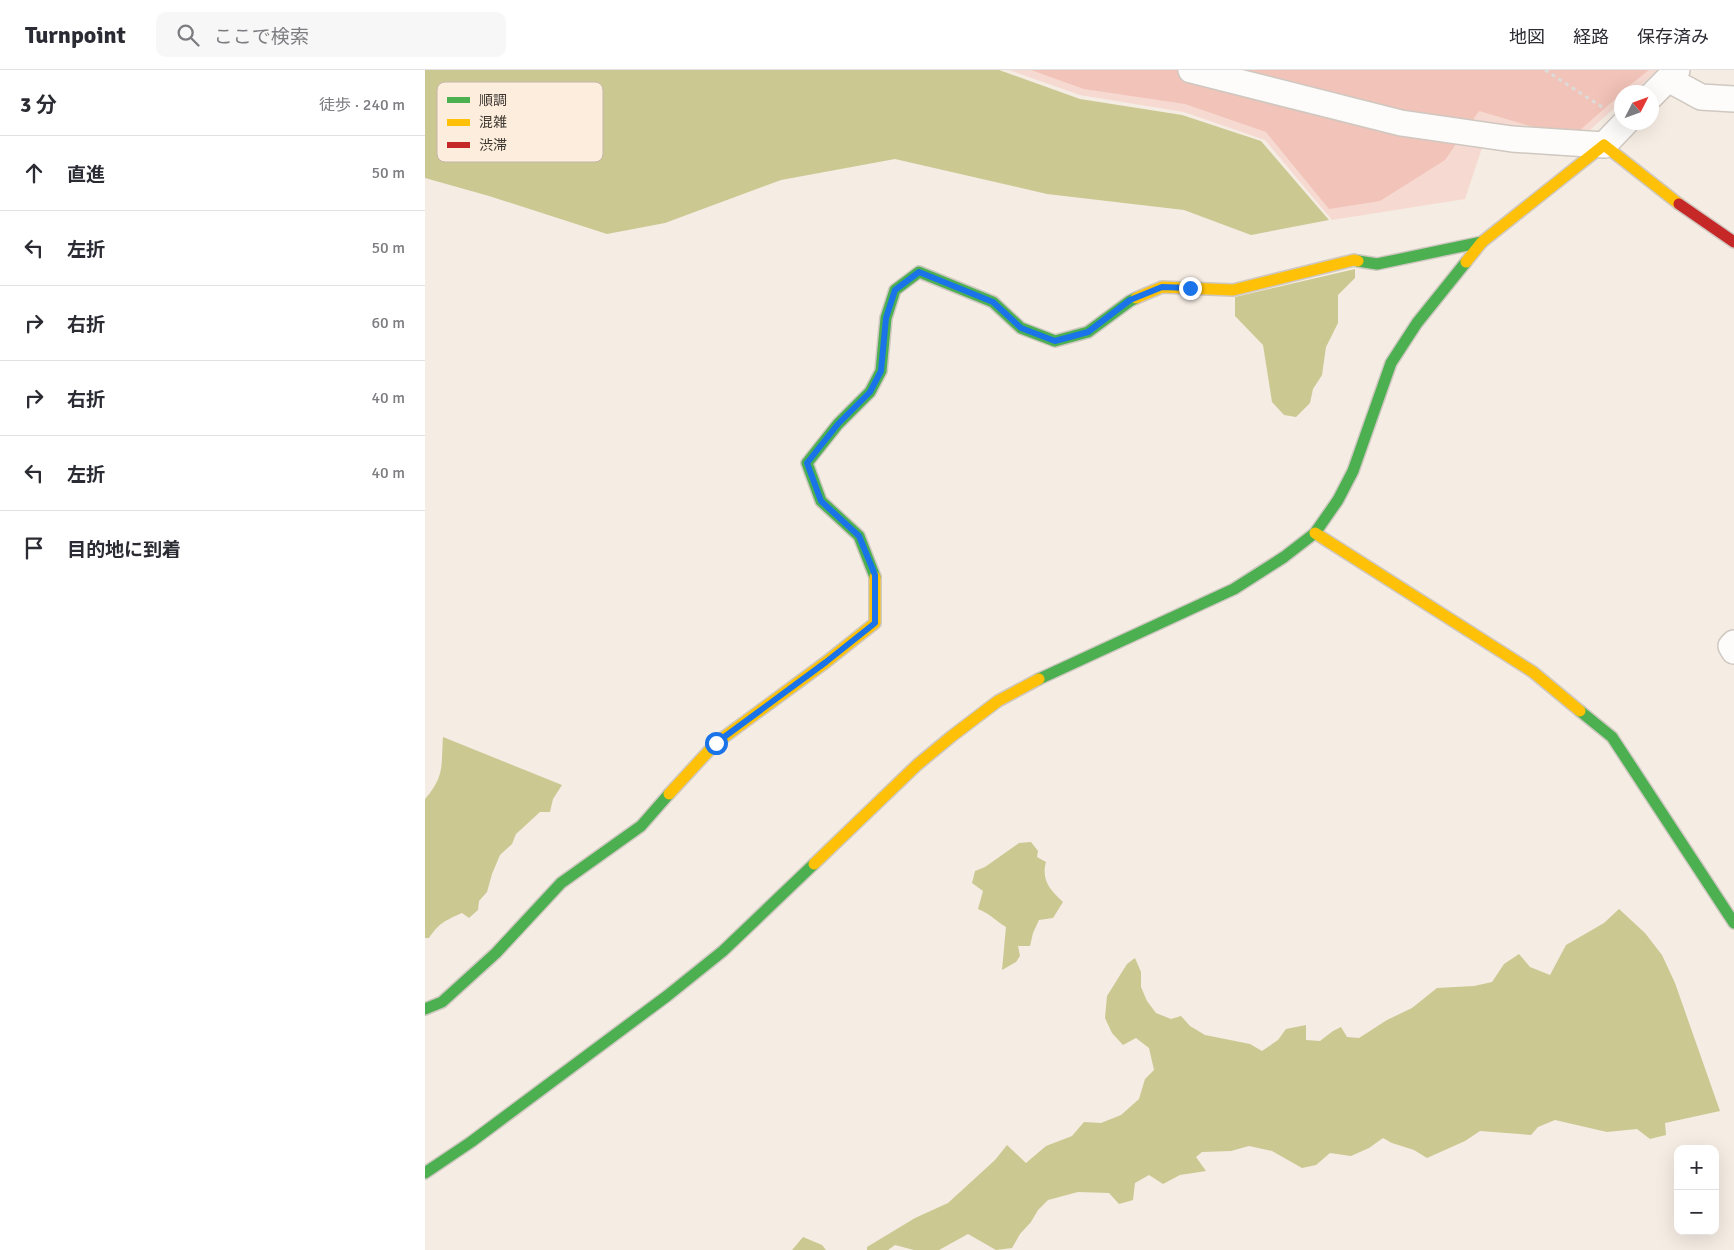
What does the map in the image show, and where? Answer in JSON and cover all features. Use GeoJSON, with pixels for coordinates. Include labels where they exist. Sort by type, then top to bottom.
{"type":"FeatureCollection","features":[{"type":"Feature","properties":{"kind":"street"},"geometry":{"type":"LineString","coordinates":[[1191,70],[1401,123],[1511,139],[1604,145],[1683,206],[1734,242]]}},
{"type":"Feature","properties":{"kind":"street"},"geometry":{"type":"LineString","coordinates":[[1666,82],[1701,97],[1734,99]]}},
{"type":"Feature","properties":{"kind":"street"},"geometry":{"type":"LineString","coordinates":[[425,1173],[471,1142],[723,952],[917,765],[998,701],[1055,671],[1234,589],[1284,557],[1315,533],[1339,500],[1353,471],[1391,363],[1417,323],[1482,242],[1604,145],[1614,121]]}},
{"type":"Feature","properties":{"kind":"street"},"geometry":{"type":"LineString","coordinates":[[425,1009],[442,1002],[496,953],[561,883],[641,826],[716,743],[826,662],[875,623],[875,575],[859,536],[821,501],[807,463],[838,424],[870,392],[881,371],[886,318],[895,290],[919,272],[993,302],[1021,328],[1055,341],[1088,332],[1130,300],[1162,287],[1233,290],[1354,260],[1377,264],[1482,242]]}},
{"type":"Feature","properties":{"kind":"street"},"geometry":{"type":"LineString","coordinates":[[1315,533],[1533,672],[1612,737],[1733,919]]}},
{"type":"Feature","properties":{"kind":"street"},"geometry":{"type":"LineString","coordinates":[[1734,643],[1731,646],[1734,651]]}},
{"type":"Feature","properties":{"kind":"path"},"geometry":{"type":"LineString","coordinates":[[1545,70],[1614,115]]}},
{"type":"Feature","properties":{"kind":"shaded area"},"geometry":{"type":"Polygon","coordinates":[[[425,70],[999,70],[1080,99],[1182,115],[1261,141],[1329,220],[1251,235],[1184,210],[1047,194],[895,159],[781,180],[665,223],[607,234],[489,196],[425,178],[425,70]]]}},
{"type":"Feature","properties":{"kind":"shaded area"},"geometry":{"type":"Polygon","coordinates":[[[1009,70],[1658,70],[1641,85],[1614,85],[1614,108],[1561,156],[1482,148],[1465,199],[1332,220],[1265,140],[1184,112],[1080,95],[1009,70]]]}},
{"type":"Feature","properties":{"kind":"shaded area"},"geometry":{"type":"Polygon","coordinates":[[[1031,70],[1649,70],[1630,85],[1614,85],[1614,100],[1571,138],[1479,111],[1445,160],[1380,201],[1329,209],[1266,132],[1185,104],[1084,89],[1031,70]]]}},
{"type":"Feature","properties":{"kind":"shaded area"},"geometry":{"type":"Polygon","coordinates":[[[1355,269],[1355,278],[1338,295],[1338,323],[1326,347],[1322,375],[1313,389],[1310,403],[1296,417],[1284,415],[1272,402],[1263,345],[1235,316],[1235,297],[1355,269]]]}},
{"type":"Feature","properties":{"kind":"shaded area"},"geometry":{"type":"Polygon","coordinates":[[[443,737],[562,785],[553,799],[550,812],[540,812],[516,834],[512,844],[500,855],[487,892],[479,901],[478,910],[469,918],[462,913],[447,920],[429,938],[425,938],[425,799],[439,777],[442,763],[443,737]]]}},
{"type":"Feature","properties":{"kind":"shaded area"},"geometry":{"type":"Polygon","coordinates":[[[1031,842],[1038,851],[1037,857],[1046,862],[1045,874],[1048,884],[1063,902],[1053,918],[1039,920],[1030,946],[1018,946],[1020,956],[1016,962],[1002,970],[1006,927],[978,909],[983,891],[972,883],[975,871],[985,867],[1019,843],[1031,842]]]}},
{"type":"Feature","properties":{"kind":"shaded area"},"geometry":{"type":"Polygon","coordinates":[[[1619,909],[1645,933],[1662,955],[1675,983],[1720,1111],[1665,1123],[1666,1135],[1650,1139],[1637,1129],[1607,1132],[1555,1120],[1538,1127],[1531,1135],[1480,1131],[1465,1141],[1427,1158],[1414,1150],[1383,1138],[1369,1148],[1351,1156],[1330,1153],[1316,1165],[1302,1168],[1272,1151],[1249,1146],[1231,1151],[1202,1152],[1196,1157],[1206,1171],[1180,1175],[1163,1184],[1149,1175],[1135,1183],[1133,1200],[1119,1204],[1109,1193],[1078,1192],[1048,1200],[1020,1234],[1012,1248],[996,1250],[968,1234],[939,1250],[914,1250],[895,1245],[888,1250],[867,1250],[867,1247],[915,1218],[948,1203],[995,1160],[1007,1145],[1026,1163],[1046,1146],[1072,1136],[1084,1122],[1101,1123],[1121,1115],[1139,1099],[1145,1079],[1154,1070],[1149,1048],[1136,1038],[1123,1045],[1112,1033],[1105,1018],[1107,996],[1127,964],[1135,958],[1141,972],[1141,987],[1147,1001],[1156,1013],[1171,1019],[1181,1016],[1190,1026],[1205,1035],[1250,1044],[1262,1051],[1278,1040],[1286,1029],[1306,1025],[1306,1040],[1320,1041],[1341,1027],[1347,1037],[1359,1038],[1387,1020],[1412,1008],[1437,988],[1474,986],[1492,982],[1504,964],[1519,954],[1530,967],[1550,975],[1566,945],[1604,923],[1619,909]]]}},
{"type":"Feature","properties":{"kind":"shaded area"},"geometry":{"type":"Polygon","coordinates":[[[803,1237],[822,1245],[826,1250],[792,1250],[803,1237]]]}},
{"type":"Feature","properties":{"kind":"traffic: fast"},"geometry":{"type":"LineString","coordinates":[[1358,261],[1377,264],[1482,242]]}},
{"type":"Feature","properties":{"kind":"traffic: fast"},"geometry":{"type":"LineString","coordinates":[[1039,679],[1234,589],[1284,557],[1315,533],[1338,500],[1353,471],[1391,363],[1417,323],[1466,262]]}},
{"type":"Feature","properties":{"kind":"traffic: fast"},"geometry":{"type":"LineString","coordinates":[[875,577],[859,536],[821,501],[807,463],[838,424],[870,392],[881,371],[886,318],[895,290],[919,272],[993,302],[1021,328],[1055,341],[1088,332],[1136,298]]}},
{"type":"Feature","properties":{"kind":"traffic: fast"},"geometry":{"type":"LineString","coordinates":[[1580,711],[1612,737],[1734,923]]}},
{"type":"Feature","properties":{"kind":"traffic: fast"},"geometry":{"type":"LineString","coordinates":[[425,1009],[442,1002],[496,953],[561,883],[641,826],[669,794]]}},
{"type":"Feature","properties":{"kind":"traffic: fast"},"geometry":{"type":"LineString","coordinates":[[425,1173],[471,1142],[667,996],[723,951],[814,864]]}},
{"type":"Feature","properties":{"kind":"traffic: slow"},"geometry":{"type":"LineString","coordinates":[[1466,262],[1482,242],[1604,145],[1679,204]]}},
{"type":"Feature","properties":{"kind":"traffic: slow"},"geometry":{"type":"LineString","coordinates":[[1136,298],[1162,287],[1233,290],[1354,260],[1358,261]]}},
{"type":"Feature","properties":{"kind":"traffic: slow"},"geometry":{"type":"LineString","coordinates":[[1315,533],[1533,672],[1580,711]]}},
{"type":"Feature","properties":{"kind":"traffic: slow"},"geometry":{"type":"LineString","coordinates":[[669,794],[716,743],[826,662],[875,623],[875,577]]}},
{"type":"Feature","properties":{"kind":"traffic: slow"},"geometry":{"type":"LineString","coordinates":[[814,864],[917,765],[952,736],[998,701],[1039,679]]}},
{"type":"Feature","properties":{"kind":"traffic: jam"},"geometry":{"type":"LineString","coordinates":[[1679,204],[1734,242]]}},
{"type":"Feature","properties":{"kind":"route"},"geometry":{"type":"LineString","coordinates":[[716,743],[826,662],[875,623],[875,575],[859,536],[821,501],[807,463],[838,424],[870,392],[881,371],[886,318],[895,290],[919,272],[993,302],[1021,328],[1055,341],[1088,332],[1130,300],[1162,287],[1190,288]]}}]}
